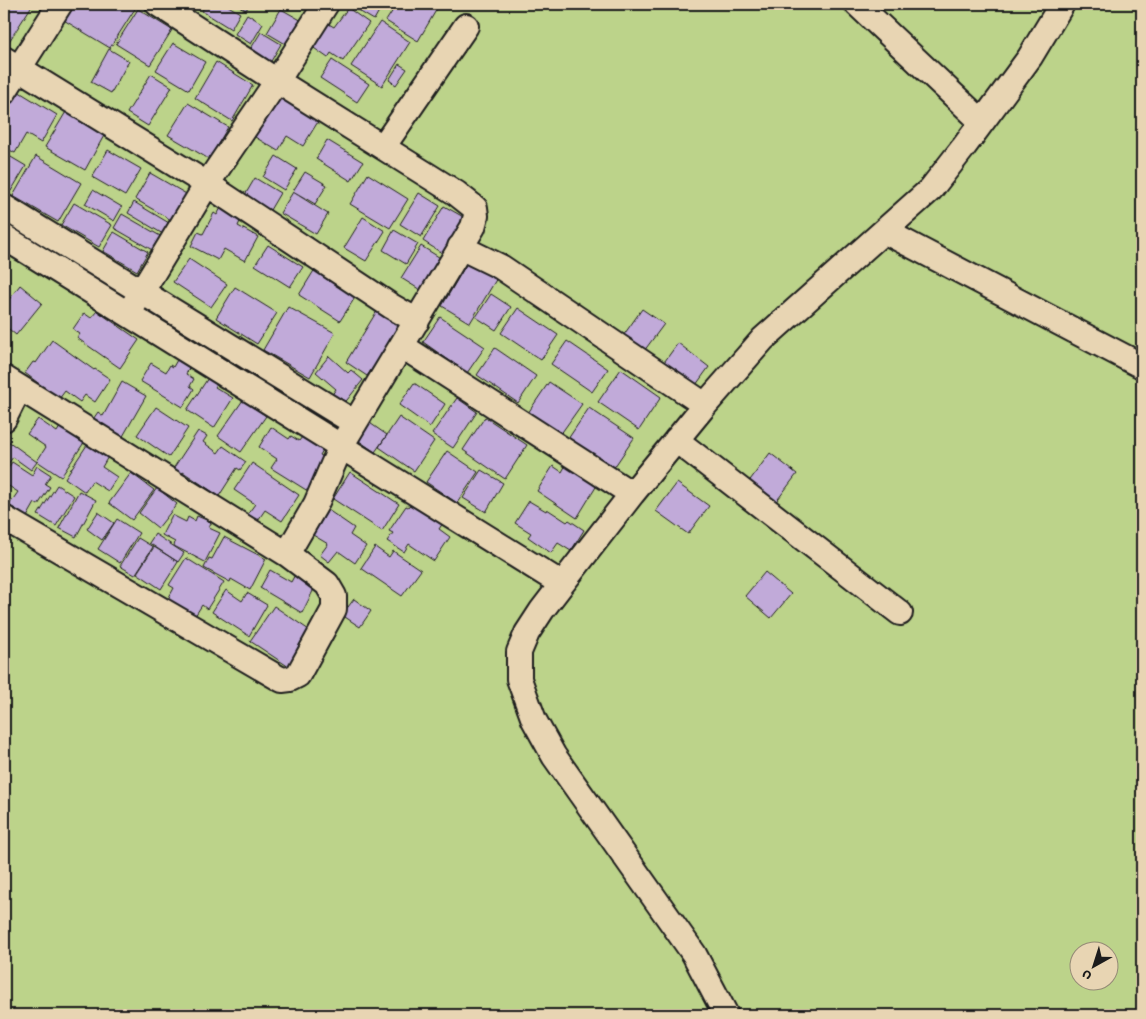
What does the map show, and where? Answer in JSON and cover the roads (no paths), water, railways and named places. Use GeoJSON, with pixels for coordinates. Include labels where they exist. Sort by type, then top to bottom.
{"type":"FeatureCollection","features":[{"type":"Feature","properties":{"kind":"street"},"geometry":{"type":"LineString","coordinates":[[4,92],[11,64],[60,4]]}},
{"type":"Feature","properties":{"kind":"street"},"geometry":{"type":"LineString","coordinates":[[158,4],[456,193],[475,208],[476,216],[473,227],[355,423],[342,446],[316,504],[288,554]]}},
{"type":"Feature","properties":{"kind":"street"},"geometry":{"type":"LineString","coordinates":[[128,314],[207,184],[277,81],[326,4]]}},
{"type":"Feature","properties":{"kind":"street"},"geometry":{"type":"LineString","coordinates":[[857,4],[982,122]]}},
{"type":"Feature","properties":{"kind":"street"},"geometry":{"type":"LineString","coordinates":[[726,1015],[694,954],[554,756],[534,720],[519,679],[519,652],[527,633],[562,584],[705,404],[762,339],[931,189],[1030,57],[1062,4]]}},
{"type":"Feature","properties":{"kind":"street"},"geometry":{"type":"LineString","coordinates":[[383,147],[466,26]]}},
{"type":"Feature","properties":{"kind":"street"},"geometry":{"type":"LineString","coordinates":[[11,64],[207,184],[391,306],[417,321]]}},
{"type":"Feature","properties":{"kind":"street"},"geometry":{"type":"LineString","coordinates":[[4,207],[355,423]]}},
{"type":"Feature","properties":{"kind":"street"},"geometry":{"type":"LineString","coordinates":[[884,231],[1142,366]]}},
{"type":"Feature","properties":{"kind":"street"},"geometry":{"type":"LineString","coordinates":[[4,237],[562,584]]}},
{"type":"Feature","properties":{"kind":"street"},"geometry":{"type":"LineString","coordinates":[[460,247],[501,267],[705,404]]}},
{"type":"Feature","properties":{"kind":"street"},"geometry":{"type":"LineString","coordinates":[[402,346],[632,494]]}},
{"type":"Feature","properties":{"kind":"street"},"geometry":{"type":"LineString","coordinates":[[4,419],[12,383],[288,554],[326,584],[334,596],[334,609],[298,675],[282,680],[4,518]]}},
{"type":"Feature","properties":{"kind":"street"},"geometry":{"type":"LineString","coordinates":[[676,440],[900,613]]}}]}
